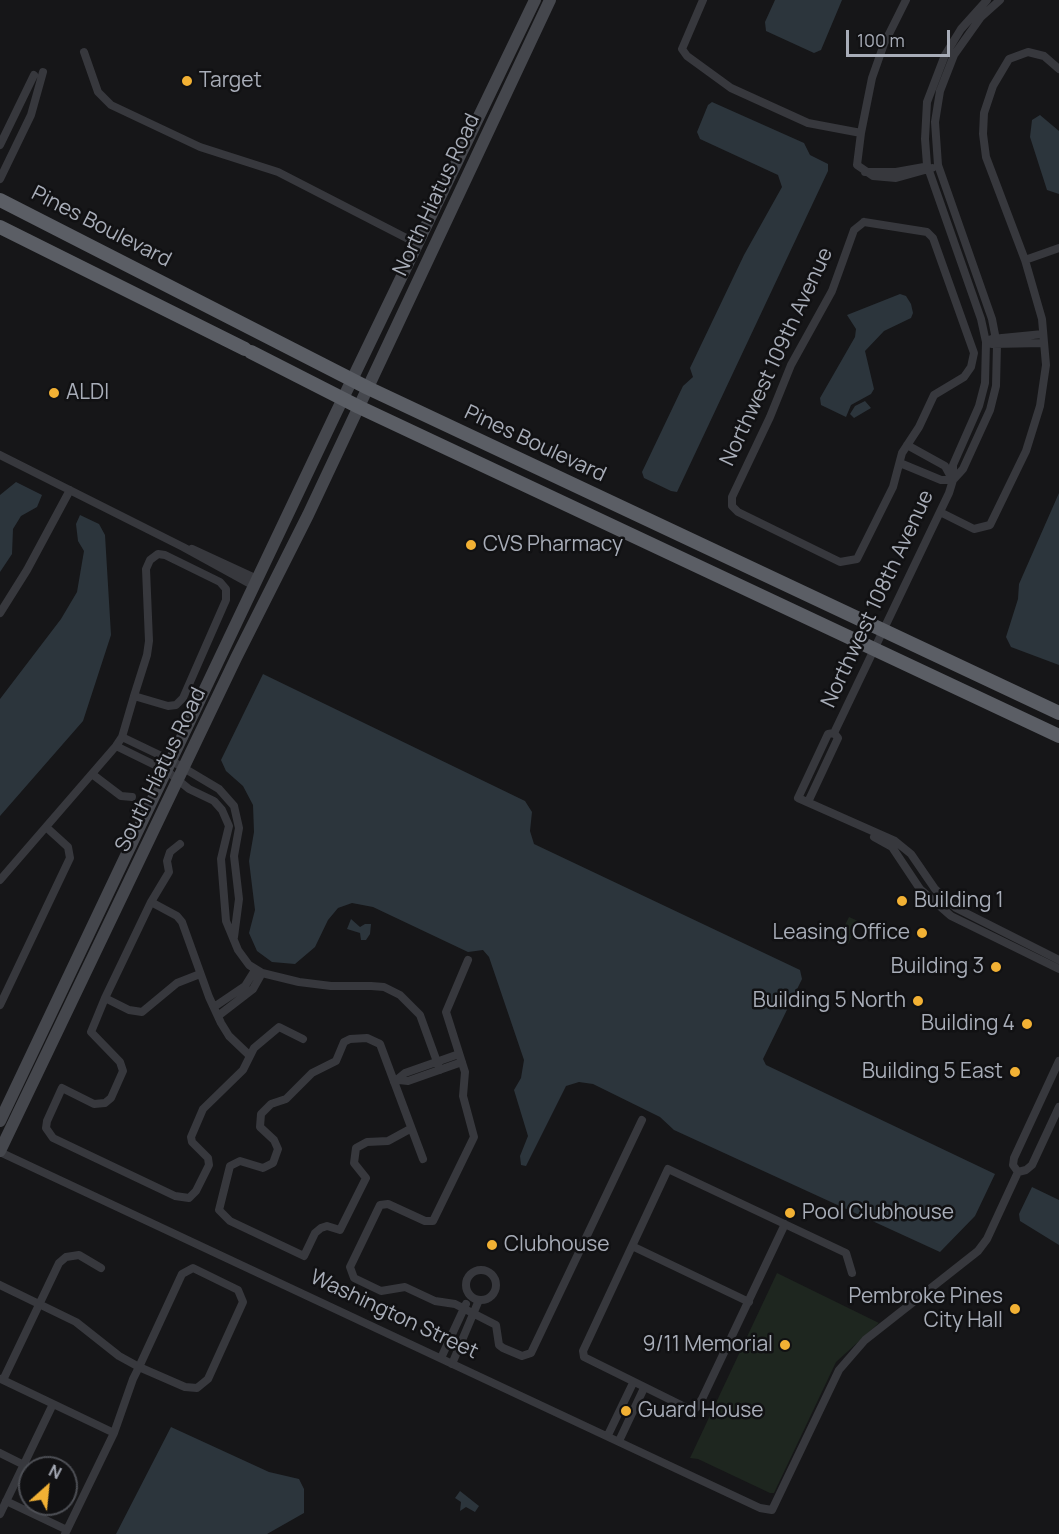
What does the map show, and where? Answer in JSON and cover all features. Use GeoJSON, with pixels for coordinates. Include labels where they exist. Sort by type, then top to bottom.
{"type":"FeatureCollection","features":[{"type":"Feature","properties":{"kind":"highway","name":"Pines Boulevard"},"geometry":{"type":"LineString","coordinates":[[0,200],[368,388],[882,631],[1059,712]]}},
{"type":"Feature","properties":{"kind":"highway","name":"Pines Boulevard"},"geometry":{"type":"LineString","coordinates":[[0,226],[342,399],[1059,736]]}},
{"type":"Feature","properties":{"kind":"main road","name":"North Hiatus Road"},"geometry":{"type":"LineString","coordinates":[[342,399],[535,0]]}},
{"type":"Feature","properties":{"kind":"main road","name":"North Hiatus Road"},"geometry":{"type":"LineString","coordinates":[[359,407],[550,0]]}},
{"type":"Feature","properties":{"kind":"main road","name":"South Hiatus Road"},"geometry":{"type":"LineString","coordinates":[[0,1121],[342,399]]}},
{"type":"Feature","properties":{"kind":"main road","name":"South Hiatus Road"},"geometry":{"type":"LineString","coordinates":[[0,1152],[236,658],[359,407]]}},
{"type":"Feature","properties":{"kind":"main road"},"geometry":{"type":"LineString","coordinates":[[268,593],[266,582],[284,538],[282,525]]}},
{"type":"Feature","properties":{"kind":"main road"},"geometry":{"type":"LineString","coordinates":[[236,658],[239,639],[258,601],[256,583]]}},
{"type":"Feature","properties":{"kind":"street"},"geometry":{"type":"LineString","coordinates":[[703,0],[682,49],[687,56],[731,88],[808,123],[861,133]]}},
{"type":"Feature","properties":{"kind":"street"},"geometry":{"type":"LineString","coordinates":[[906,0],[884,44],[872,78],[857,165],[873,176],[896,178],[938,165]]}},
{"type":"Feature","properties":{"kind":"street","name":"Northwest 108th Avenue"},"geometry":{"type":"LineString","coordinates":[[953,480],[953,465],[979,405],[985,383],[986,342],[981,319],[928,168],[925,129],[927,102],[945,56],[961,29],[987,0]]}},
{"type":"Feature","properties":{"kind":"street","name":"Northwest 108th Avenue"},"geometry":{"type":"LineString","coordinates":[[834,733],[940,512],[953,480],[963,469],[990,410],[996,386],[997,341],[938,165],[935,122],[945,75],[968,33],[1000,0]]}},
{"type":"Feature","properties":{"kind":"street"},"geometry":{"type":"LineString","coordinates":[[84,52],[98,92],[111,105],[200,147],[278,172],[418,244]]}},
{"type":"Feature","properties":{"kind":"street"},"geometry":{"type":"LineString","coordinates":[[940,512],[980,529],[990,525],[1026,451],[1040,406],[1046,365],[1042,319],[1025,260],[986,157],[983,134],[984,113],[993,87],[1009,59],[1028,52],[1044,56],[1059,69]]}},
{"type":"Feature","properties":{"kind":"street"},"geometry":{"type":"LineString","coordinates":[[0,145],[38,74],[32,115],[0,179]]}},
{"type":"Feature","properties":{"kind":"street","name":"Northwest 109th Avenue"},"geometry":{"type":"LineString","coordinates":[[900,463],[893,487],[857,559],[848,562],[840,562],[738,512],[732,506],[732,497],[770,417],[790,366],[832,291],[854,230],[864,222],[927,232],[933,238],[974,353],[971,368],[964,377],[934,395],[919,427],[907,445]]}},
{"type":"Feature","properties":{"kind":"street"},"geometry":{"type":"LineString","coordinates":[[1025,260],[1059,248]]}},
{"type":"Feature","properties":{"kind":"street"},"geometry":{"type":"LineString","coordinates":[[986,342],[1043,339]]}},
{"type":"Feature","properties":{"kind":"street"},"geometry":{"type":"LineString","coordinates":[[907,445],[945,466],[953,480],[940,480],[900,463],[907,445]]}},
{"type":"Feature","properties":{"kind":"street"},"geometry":{"type":"LineString","coordinates":[[0,455],[183,547],[204,554],[256,583]]}},
{"type":"Feature","properties":{"kind":"street"},"geometry":{"type":"LineString","coordinates":[[0,613],[70,490]]}},
{"type":"Feature","properties":{"kind":"street"},"geometry":{"type":"LineString","coordinates":[[0,880],[122,737],[149,641],[146,569],[150,560],[158,555],[165,555],[220,582],[226,590],[226,600],[183,698],[176,705],[168,706],[134,696]]}},
{"type":"Feature","properties":{"kind":"street","name":"Northwest 108th Avenue"},"geometry":{"type":"LineString","coordinates":[[834,733],[838,738],[808,802],[798,798],[828,734],[834,733]]}},
{"type":"Feature","properties":{"kind":"street"},"geometry":{"type":"LineString","coordinates":[[122,737],[181,774],[214,801],[226,818],[229,826],[221,859],[226,921],[242,958],[259,971],[315,985],[371,986],[391,990],[416,1009],[439,1066]]}},
{"type":"Feature","properties":{"kind":"street"},"geometry":{"type":"LineString","coordinates":[[116,746],[169,766]]}},
{"type":"Feature","properties":{"kind":"street"},"geometry":{"type":"LineString","coordinates":[[92,774],[121,796],[132,797]]}},
{"type":"Feature","properties":{"kind":"street"},"geometry":{"type":"LineString","coordinates":[[181,774],[223,792],[237,813],[239,828],[234,856],[239,899],[234,937]]}},
{"type":"Feature","properties":{"kind":"street"},"geometry":{"type":"LineString","coordinates":[[808,802],[896,840],[911,854],[935,889],[956,908],[1059,960]]}},
{"type":"Feature","properties":{"kind":"street"},"geometry":{"type":"LineString","coordinates":[[808,802],[811,807],[889,844],[904,860],[920,889],[951,916],[972,929],[1059,969]]}},
{"type":"Feature","properties":{"kind":"street"},"geometry":{"type":"LineString","coordinates":[[0,1005],[70,858],[68,847],[46,828]]}},
{"type":"Feature","properties":{"kind":"street"},"geometry":{"type":"LineString","coordinates":[[180,844],[170,852],[167,861],[169,872],[151,902],[91,1032],[120,1062],[123,1071],[111,1098],[105,1103],[94,1104],[62,1088],[46,1128],[53,1138],[183,1199],[193,1194],[209,1165],[205,1154],[192,1142],[197,1119],[208,1103],[243,1071],[249,1055],[279,1027],[303,1039]]}},
{"type":"Feature","properties":{"kind":"street"},"geometry":{"type":"LineString","coordinates":[[151,902],[177,916],[182,922],[200,975],[216,1012],[229,1036],[249,1055]]}},
{"type":"Feature","properties":{"kind":"street"},"geometry":{"type":"LineString","coordinates":[[468,960],[446,1012],[466,1078],[463,1096],[474,1137],[433,1221],[425,1221],[382,1203],[350,1272],[354,1278],[381,1291],[405,1287],[435,1300],[447,1300],[496,1325],[499,1345],[502,1348],[522,1356],[534,1350],[642,1120]]}},
{"type":"Feature","properties":{"kind":"street"},"geometry":{"type":"LineString","coordinates":[[216,1012],[253,989],[259,971]]}},
{"type":"Feature","properties":{"kind":"street"},"geometry":{"type":"LineString","coordinates":[[105,998],[126,1009],[142,1012],[177,983],[200,975]]}},
{"type":"Feature","properties":{"kind":"street"},"geometry":{"type":"LineString","coordinates":[[410,1129],[388,1141],[367,1142],[356,1148],[353,1156],[354,1163],[366,1178],[340,1230],[327,1226],[321,1228],[315,1233],[304,1256],[230,1221],[219,1210],[230,1166],[240,1161],[259,1168],[273,1163],[278,1149],[274,1140],[260,1127],[261,1114],[271,1104],[286,1099],[320,1068],[336,1061],[344,1042],[363,1037],[380,1044],[397,1081],[410,1129],[423,1159]]}},
{"type":"Feature","properties":{"kind":"street"},"geometry":{"type":"LineString","coordinates":[[397,1081],[408,1081],[460,1058]]}},
{"type":"Feature","properties":{"kind":"street"},"geometry":{"type":"LineString","coordinates":[[1059,1061],[1014,1158],[1013,1164],[1018,1172],[1032,1165],[1059,1107]]}},
{"type":"Feature","properties":{"kind":"street","name":"Washington Street"},"geometry":{"type":"LineString","coordinates":[[0,1152],[760,1508],[772,1509],[839,1370],[866,1340],[978,1251],[990,1233],[1018,1172]]}},
{"type":"Feature","properties":{"kind":"street"},"geometry":{"type":"LineString","coordinates":[[785,1224],[702,1399],[693,1409],[633,1383],[584,1357],[583,1351],[668,1169],[785,1224],[846,1253],[852,1273]]}},
{"type":"Feature","properties":{"kind":"street"},"geometry":{"type":"LineString","coordinates":[[632,1246],[749,1302]]}},
{"type":"Feature","properties":{"kind":"street"},"geometry":{"type":"LineString","coordinates":[[101,1268],[79,1255],[66,1257],[59,1263],[2,1379],[114,1433]]}},
{"type":"Feature","properties":{"kind":"street"},"geometry":{"type":"LineString","coordinates":[[0,1285],[76,1322],[105,1346],[139,1366],[185,1387],[198,1388],[208,1378],[243,1302],[238,1290],[193,1268],[182,1274],[139,1366],[114,1433],[66,1532],[6,1501]]}},
{"type":"Feature","properties":{"kind":"street"},"geometry":{"type":"LineString","coordinates":[[441,1358],[453,1332],[470,1312],[475,1298]]}},
{"type":"Feature","properties":{"kind":"street"},"geometry":{"type":"LineString","coordinates":[[452,1364],[462,1339],[474,1322],[470,1312]]}},
{"type":"Feature","properties":{"kind":"street"},"geometry":{"type":"LineString","coordinates":[[453,1332],[462,1339]]}},
{"type":"Feature","properties":{"kind":"street"},"geometry":{"type":"LineString","coordinates":[[608,1435],[633,1383]]}},
{"type":"Feature","properties":{"kind":"street"},"geometry":{"type":"LineString","coordinates":[[619,1440],[644,1388]]}},
{"type":"Feature","properties":{"kind":"street"},"geometry":{"type":"LineString","coordinates":[[624,1403],[634,1408]]}},
{"type":"Feature","properties":{"kind":"street"},"geometry":{"type":"LineString","coordinates":[[28,1456],[53,1404]]}},
{"type":"Feature","properties":{"kind":"street"},"geometry":{"type":"LineString","coordinates":[[0,1453],[18,1462]]}},
{"type":"Feature","properties":{"kind":"street"},"geometry":{"type":"LineString","coordinates":[[0,1514],[18,1477]]}},
{"type":"Feature","properties":{"kind":"shaded area"},"geometry":{"type":"Polygon","coordinates":[[[775,0],[842,0],[821,50],[814,53],[766,31],[765,22],[775,0]]]}},
{"type":"Feature","properties":{"kind":"shaded area"},"geometry":{"type":"Polygon","coordinates":[[[712,102],[804,143],[810,155],[828,164],[828,171],[677,492],[644,478],[642,472],[683,386],[693,377],[690,368],[744,255],[782,187],[778,175],[700,139],[697,132],[708,105],[712,102]]]}},
{"type":"Feature","properties":{"kind":"shaded area"},"geometry":{"type":"Polygon","coordinates":[[[1040,115],[1059,131],[1059,194],[1047,190],[1030,137],[1032,120],[1040,115]]]}},
{"type":"Feature","properties":{"kind":"shaded area"},"geometry":{"type":"Polygon","coordinates":[[[900,294],[906,296],[913,313],[911,318],[884,331],[865,351],[874,389],[871,394],[851,405],[846,417],[821,405],[820,398],[855,337],[856,329],[847,315],[900,294]]]}},
{"type":"Feature","properties":{"kind":"shaded area"},"geometry":{"type":"Polygon","coordinates":[[[865,401],[871,408],[854,418],[850,414],[855,406],[865,401]]]}},
{"type":"Feature","properties":{"kind":"shaded area"},"geometry":{"type":"Polygon","coordinates":[[[16,482],[42,495],[37,507],[21,516],[13,529],[12,554],[0,572],[0,495],[16,482]]]}},
{"type":"Feature","properties":{"kind":"shaded area"},"geometry":{"type":"Polygon","coordinates":[[[1059,493],[1059,665],[1011,647],[1006,637],[1018,599],[1019,584],[1059,493]]]}},
{"type":"Feature","properties":{"kind":"shaded area"},"geometry":{"type":"Polygon","coordinates":[[[80,515],[99,524],[105,535],[111,635],[83,721],[0,816],[0,699],[61,619],[77,592],[84,551],[78,541],[76,524],[80,515]]]}},
{"type":"Feature","properties":{"kind":"shaded area"},"geometry":{"type":"Polygon","coordinates":[[[263,674],[525,801],[532,812],[530,831],[534,844],[800,970],[802,979],[763,1059],[766,1065],[995,1174],[975,1216],[940,1252],[674,1130],[660,1117],[593,1084],[579,1082],[566,1086],[526,1166],[521,1165],[520,1156],[528,1136],[514,1090],[521,1078],[524,1060],[489,957],[483,950],[468,952],[373,907],[352,903],[338,908],[328,920],[315,947],[295,964],[272,962],[257,951],[249,933],[255,910],[249,861],[254,832],[253,805],[243,786],[226,771],[221,760],[263,674]]]}},
{"type":"Feature","properties":{"kind":"shaded area"},"geometry":{"type":"Polygon","coordinates":[[[849,917],[860,922],[848,944],[838,939],[849,917]]]}},
{"type":"Feature","properties":{"kind":"shaded area"},"geometry":{"type":"Polygon","coordinates":[[[351,919],[360,927],[371,924],[370,934],[366,940],[361,940],[360,933],[347,929],[351,919]]]}},
{"type":"Feature","properties":{"kind":"shaded area"},"geometry":{"type":"Polygon","coordinates":[[[1032,1187],[1059,1200],[1059,1245],[1020,1221],[1019,1214],[1032,1187]]]}},
{"type":"Feature","properties":{"kind":"shaded area"},"geometry":{"type":"Polygon","coordinates":[[[777,1273],[879,1323],[836,1362],[774,1493],[770,1493],[698,1459],[690,1458],[777,1273]]]}},
{"type":"Feature","properties":{"kind":"shaded area"},"geometry":{"type":"Polygon","coordinates":[[[171,1427],[269,1472],[299,1479],[304,1489],[304,1513],[267,1534],[116,1534],[171,1427]]]}},
{"type":"Feature","properties":{"kind":"shaded area"},"geometry":{"type":"Polygon","coordinates":[[[460,1491],[479,1506],[475,1512],[466,1507],[460,1511],[461,1502],[455,1498],[460,1491]]]}},
{"type":"Feature","properties":{"kind":"place","name":"Target"},"geometry":{"type":"Point","coordinates":[187,81]}},
{"type":"Feature","properties":{"kind":"place","name":"ALDI"},"geometry":{"type":"Point","coordinates":[54,393]}},
{"type":"Feature","properties":{"kind":"place","name":"CVS Pharmacy"},"geometry":{"type":"Point","coordinates":[471,545]}},
{"type":"Feature","properties":{"kind":"place","name":"Building 1"},"geometry":{"type":"Point","coordinates":[902,901]}},
{"type":"Feature","properties":{"kind":"place","name":"Leasing Office"},"geometry":{"type":"Point","coordinates":[922,933]}},
{"type":"Feature","properties":{"kind":"place","name":"Building 3"},"geometry":{"type":"Point","coordinates":[996,967]}},
{"type":"Feature","properties":{"kind":"place","name":"Building 5 North"},"geometry":{"type":"Point","coordinates":[918,1001]}},
{"type":"Feature","properties":{"kind":"place","name":"Building 4"},"geometry":{"type":"Point","coordinates":[1027,1024]}},
{"type":"Feature","properties":{"kind":"place","name":"Building 5 East"},"geometry":{"type":"Point","coordinates":[1015,1072]}},
{"type":"Feature","properties":{"kind":"place","name":"Pool Clubhouse"},"geometry":{"type":"Point","coordinates":[790,1213]}},
{"type":"Feature","properties":{"kind":"place","name":"Clubhouse"},"geometry":{"type":"Point","coordinates":[492,1245]}},
{"type":"Feature","properties":{"kind":"place","name":"Pembroke Pines City Hall"},"geometry":{"type":"Point","coordinates":[1015,1309]}},
{"type":"Feature","properties":{"kind":"place","name":"9/11 Memorial"},"geometry":{"type":"Point","coordinates":[785,1345]}},
{"type":"Feature","properties":{"kind":"place","name":"Guard House"},"geometry":{"type":"Point","coordinates":[626,1411]}}]}
